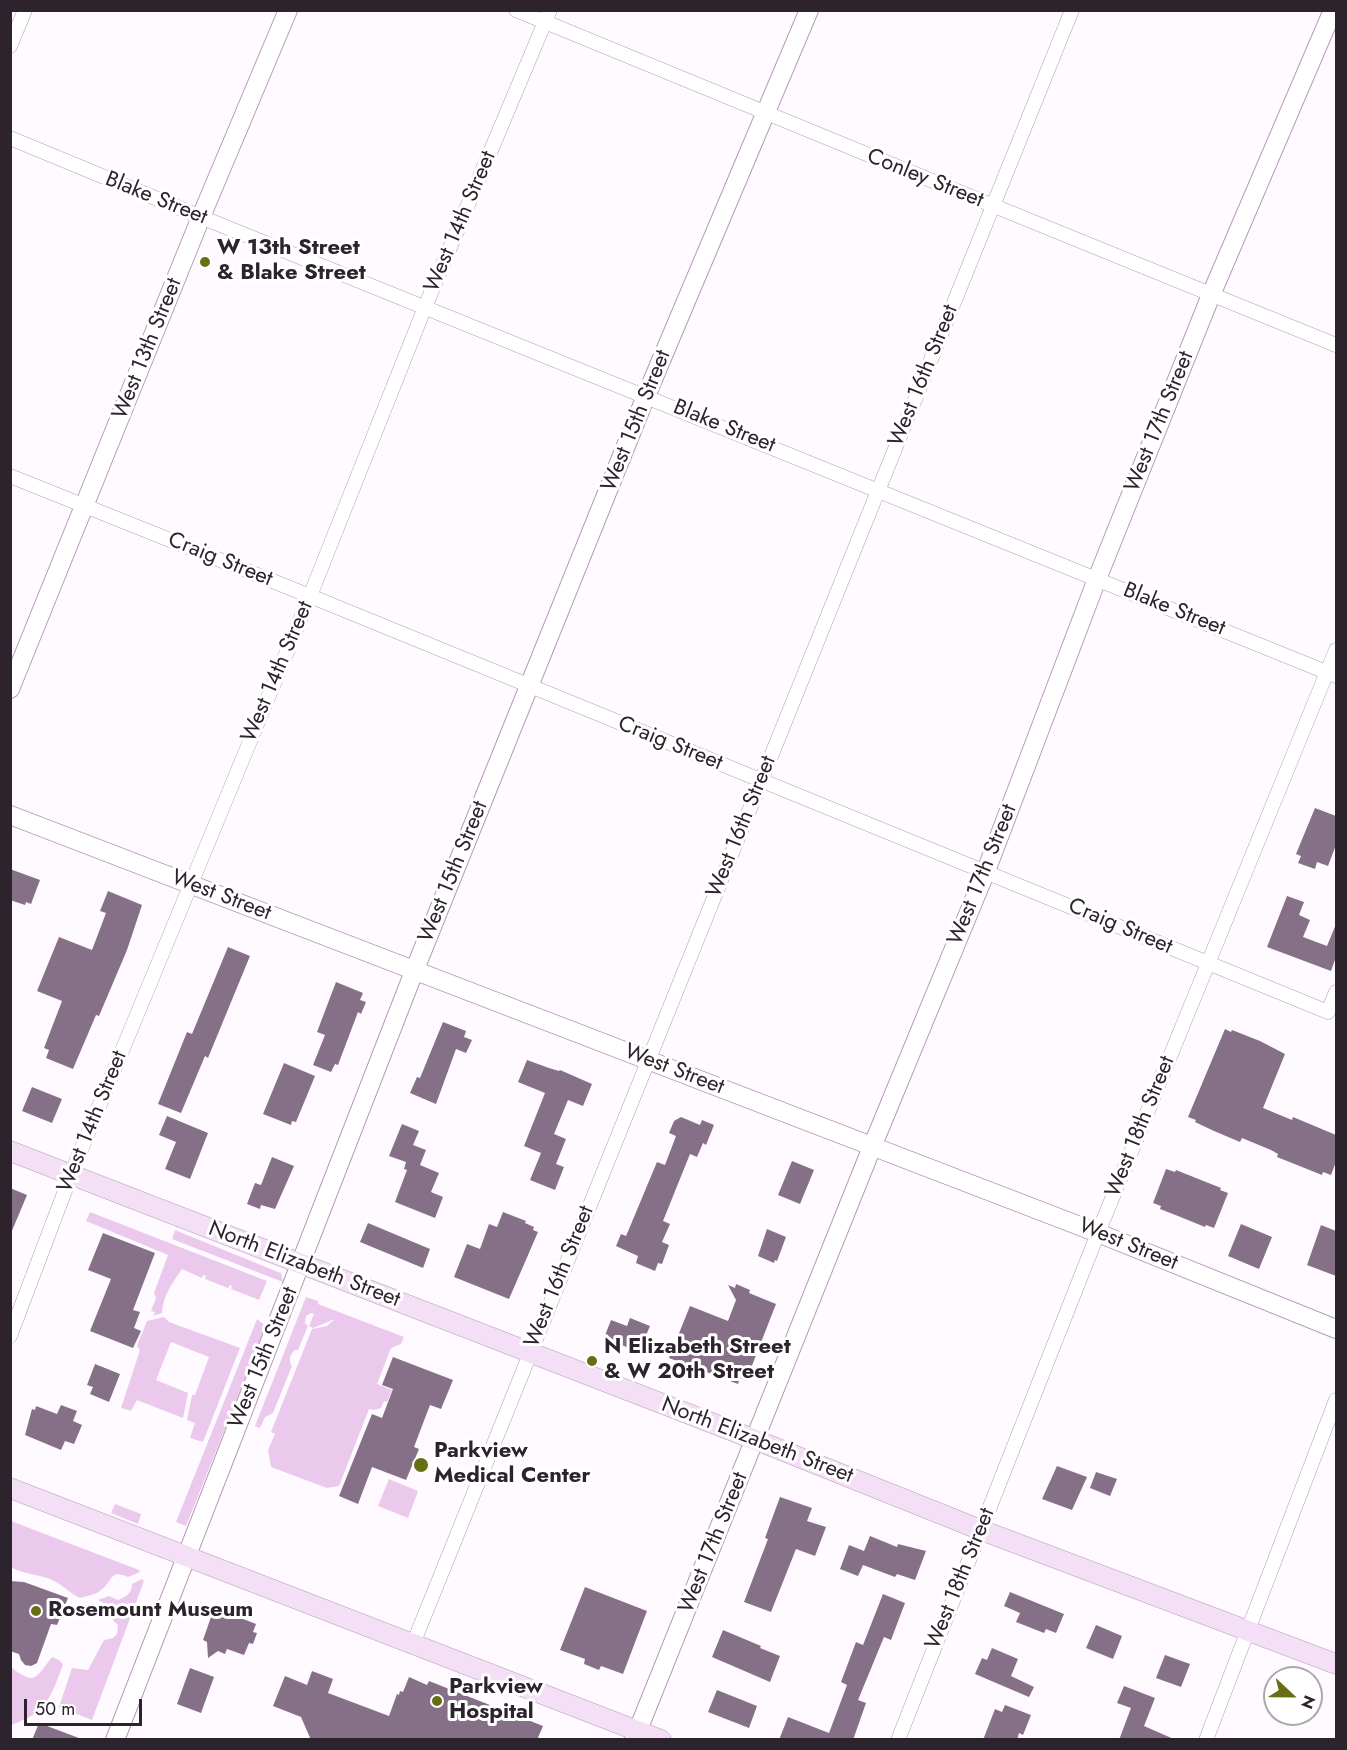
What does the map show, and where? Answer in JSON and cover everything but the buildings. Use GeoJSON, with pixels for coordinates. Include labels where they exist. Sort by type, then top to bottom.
{"type":"FeatureCollection","features":[{"type":"Feature","properties":{"kind":"main road","name":"North Elizabeth Street"},"geometry":{"type":"LineString","coordinates":[[10,1151],[756,1440],[981,1530],[1336,1664]]}},
{"type":"Feature","properties":{"kind":"main road"},"geometry":{"type":"LineString","coordinates":[[10,1488],[413,1644],[636,1735],[661,1740]]}},
{"type":"Feature","properties":{"kind":"street"},"geometry":{"type":"LineString","coordinates":[[10,46],[25,10]]}},
{"type":"Feature","properties":{"kind":"street","name":"West 13th Street"},"geometry":{"type":"LineString","coordinates":[[10,689],[288,10]]}},
{"type":"Feature","properties":{"kind":"street","name":"Conley Street"},"geometry":{"type":"LineString","coordinates":[[516,10],[548,17],[993,207],[1336,345]]}},
{"type":"Feature","properties":{"kind":"street","name":"West 15th Street"},"geometry":{"type":"LineString","coordinates":[[115,1740],[415,969],[646,396],[810,10]]}},
{"type":"Feature","properties":{"kind":"street","name":"West 16th Street"},"geometry":{"type":"LineString","coordinates":[[413,1644],[1072,10]]}},
{"type":"Feature","properties":{"kind":"street","name":"West 17th Street"},"geometry":{"type":"LineString","coordinates":[[636,1735],[872,1147],[986,871],[1097,579],[1211,295],[1333,10]]}},
{"type":"Feature","properties":{"kind":"street","name":"West 14th Street"},"geometry":{"type":"LineString","coordinates":[[10,1336],[72,1174],[310,596],[425,307],[548,17]]}},
{"type":"Feature","properties":{"kind":"street","name":"Blake Street"},"geometry":{"type":"LineString","coordinates":[[10,138],[201,218],[1332,674]]}},
{"type":"Feature","properties":{"kind":"street","name":"Craig Street"},"geometry":{"type":"LineString","coordinates":[[10,476],[1329,1012],[1336,992]]}},
{"type":"Feature","properties":{"kind":"street","name":"West 18th Street"},"geometry":{"type":"LineString","coordinates":[[897,1740],[1098,1233],[1209,963],[1332,674],[1336,650]]}},
{"type":"Feature","properties":{"kind":"street","name":"West Street"},"geometry":{"type":"LineString","coordinates":[[10,815],[1098,1233],[1336,1329]]}},
{"type":"Feature","properties":{"kind":"street"},"geometry":{"type":"LineString","coordinates":[[1206,1740],[1336,1400]]}},
{"type":"Feature","properties":{"kind":"shaded area"},"geometry":{"type":"Polygon","coordinates":[[[90,1212],[267,1281],[259,1300],[231,1289],[230,1285],[228,1288],[205,1279],[206,1276],[203,1275],[202,1278],[182,1269],[166,1295],[162,1313],[153,1316],[155,1312],[151,1311],[156,1298],[154,1293],[168,1255],[86,1221],[90,1212]]]}},
{"type":"Feature","properties":{"kind":"shaded area"},"geometry":{"type":"Polygon","coordinates":[[[175,1230],[281,1273],[283,1282],[172,1239],[175,1230]]]}},
{"type":"Feature","properties":{"kind":"shaded area"},"geometry":{"type":"Polygon","coordinates":[[[306,1297],[318,1301],[318,1304],[404,1337],[401,1344],[391,1348],[377,1384],[392,1390],[387,1402],[384,1401],[381,1408],[369,1409],[339,1486],[327,1488],[271,1467],[268,1450],[275,1434],[271,1432],[312,1329],[327,1326],[335,1319],[313,1328],[309,1326],[314,1314],[306,1316],[305,1323],[308,1326],[298,1350],[295,1350],[291,1356],[292,1366],[273,1413],[265,1417],[260,1428],[255,1426],[306,1297]]]}},
{"type":"Feature","properties":{"kind":"shaded area"},"geometry":{"type":"Polygon","coordinates":[[[164,1317],[169,1322],[240,1348],[203,1442],[190,1438],[195,1423],[187,1420],[192,1395],[195,1395],[209,1357],[171,1342],[156,1380],[188,1393],[183,1418],[137,1400],[131,1411],[121,1408],[140,1350],[137,1346],[147,1321],[164,1317]]]}},
{"type":"Feature","properties":{"kind":"shaded area"},"geometry":{"type":"Polygon","coordinates":[[[257,1319],[266,1326],[186,1526],[176,1522],[257,1319]]]}},
{"type":"Feature","properties":{"kind":"shaded area"},"geometry":{"type":"Polygon","coordinates":[[[389,1479],[418,1491],[408,1518],[378,1506],[389,1479]]]}},
{"type":"Feature","properties":{"kind":"shaded area"},"geometry":{"type":"Polygon","coordinates":[[[115,1504],[141,1514],[138,1524],[111,1513],[115,1504]]]}},
{"type":"Feature","properties":{"kind":"shaded area"},"geometry":{"type":"Polygon","coordinates":[[[11,1521],[140,1572],[128,1577],[117,1574],[98,1592],[80,1598],[52,1580],[11,1567],[11,1521]]]}},
{"type":"Feature","properties":{"kind":"shaded area"},"geometry":{"type":"Polygon","coordinates":[[[142,1579],[144,1581],[92,1720],[59,1707],[72,1668],[88,1670],[104,1640],[113,1638],[117,1634],[118,1625],[113,1620],[108,1605],[98,1600],[109,1596],[121,1599],[130,1592],[132,1584],[142,1579]]]}},
{"type":"Feature","properties":{"kind":"shaded area"},"geometry":{"type":"Polygon","coordinates":[[[52,1657],[63,1664],[51,1695],[46,1703],[32,1715],[11,1725],[11,1667],[31,1678],[39,1674],[52,1657]]]}},
{"type":"Feature","properties":{"kind":"place","name":"W 13th Street & Blake Street"},"geometry":{"type":"Point","coordinates":[205,262]}},
{"type":"Feature","properties":{"kind":"place","name":"N Elizabeth Street & W 20th Street"},"geometry":{"type":"Point","coordinates":[592,1361]}},
{"type":"Feature","properties":{"kind":"place","name":"Parkview Medical Center"},"geometry":{"type":"Point","coordinates":[421,1465]}},
{"type":"Feature","properties":{"kind":"place","name":"Rosemount Museum"},"geometry":{"type":"Point","coordinates":[36,1611]}},
{"type":"Feature","properties":{"kind":"place","name":"Parkview Hospital"},"geometry":{"type":"Point","coordinates":[437,1701]}}]}
